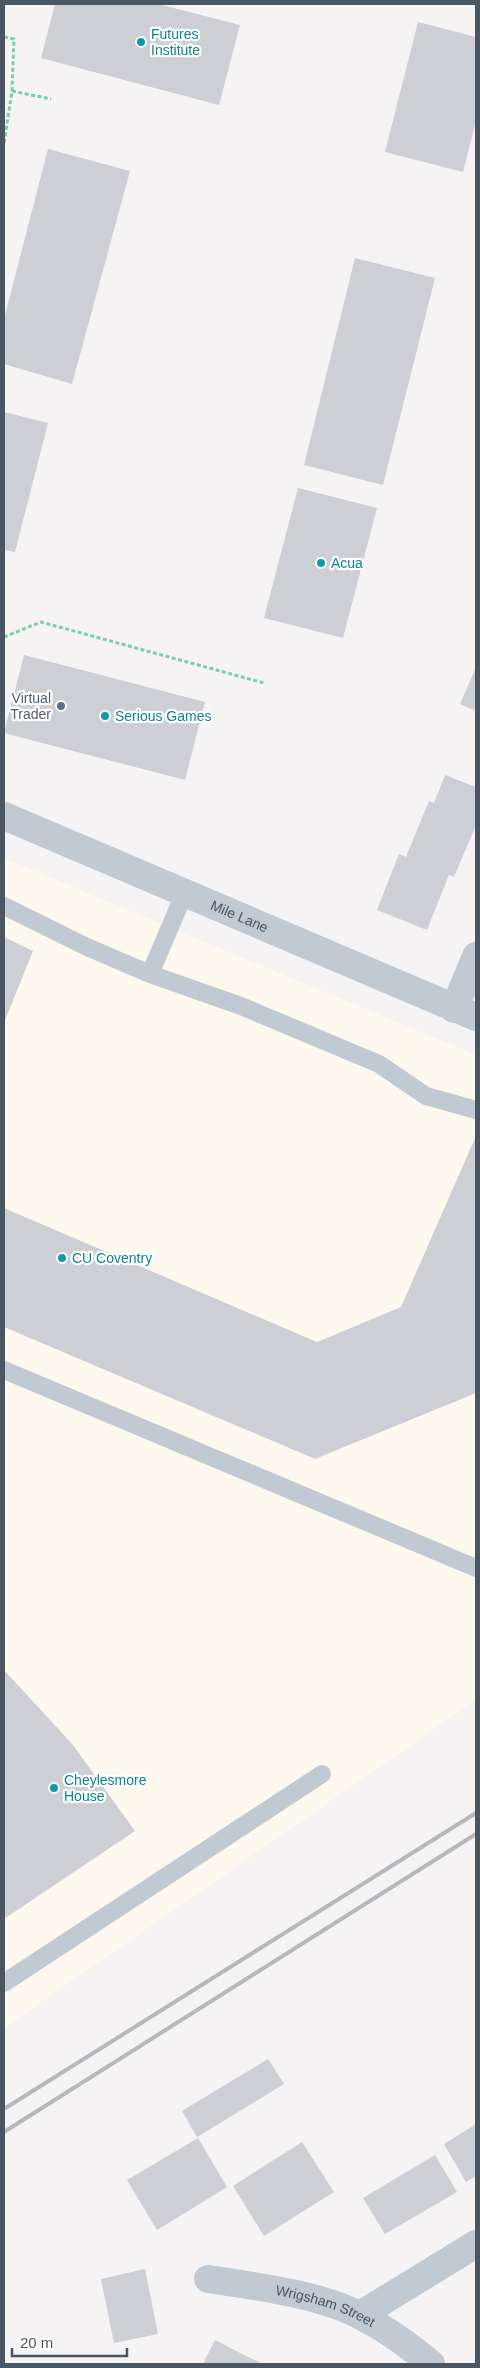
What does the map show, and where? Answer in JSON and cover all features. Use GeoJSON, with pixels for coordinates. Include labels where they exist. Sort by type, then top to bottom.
{"type":"FeatureCollection","features":[{"type":"Feature","properties":{"kind":"street","name":"Mile Lane"},"geometry":{"type":"LineString","coordinates":[[4,816],[465,1013]]}},
{"type":"Feature","properties":{"kind":"street"},"geometry":{"type":"LineString","coordinates":[[465,1013],[476,956]]}},
{"type":"Feature","properties":{"kind":"street"},"geometry":{"type":"LineString","coordinates":[[360,2314],[476,2244]]}},
{"type":"Feature","properties":{"kind":"street","name":"Wrigsham Street"},"geometry":{"type":"LineString","coordinates":[[208,2279],[293,2294],[360,2314],[431,2364]]}},
{"type":"Feature","properties":{"kind":"lane"},"geometry":{"type":"LineString","coordinates":[[150,974],[185,892]]}},
{"type":"Feature","properties":{"kind":"lane"},"geometry":{"type":"LineString","coordinates":[[4,906],[88,947],[150,974],[242,1006],[379,1064],[426,1096],[476,1110]]}},
{"type":"Feature","properties":{"kind":"lane"},"geometry":{"type":"LineString","coordinates":[[4,1370],[476,1568]]}},
{"type":"Feature","properties":{"kind":"lane"},"geometry":{"type":"LineString","coordinates":[[4,1982],[322,1774]]}},
{"type":"Feature","properties":{"kind":"path"},"geometry":{"type":"LineString","coordinates":[[4,37],[14,39],[12,91],[4,144]]}},
{"type":"Feature","properties":{"kind":"path"},"geometry":{"type":"LineString","coordinates":[[12,91],[51,99]]}},
{"type":"Feature","properties":{"kind":"path"},"geometry":{"type":"LineString","coordinates":[[4,637],[41,622],[264,683]]}},
{"type":"Feature","properties":{"kind":"shaded area"},"geometry":{"type":"Polygon","coordinates":[[[4,858],[476,1055],[476,1700],[4,2028],[4,858]]]}},
{"type":"Feature","properties":{"kind":"building","name":"Futures Institute"},"geometry":{"type":"Polygon","coordinates":[[[55,4],[158,4],[240,25],[219,105],[41,58],[55,4]]]}},
{"type":"Feature","properties":{"kind":"building"},"geometry":{"type":"Polygon","coordinates":[[[418,22],[476,37],[476,121],[463,172],[385,152],[418,22]]]}},
{"type":"Feature","properties":{"kind":"building"},"geometry":{"type":"Polygon","coordinates":[[[48,149],[130,171],[72,384],[4,364],[4,319],[48,149]]]}},
{"type":"Feature","properties":{"kind":"building"},"geometry":{"type":"Polygon","coordinates":[[[355,258],[435,278],[383,485],[304,465],[355,258]]]}},
{"type":"Feature","properties":{"kind":"building"},"geometry":{"type":"Polygon","coordinates":[[[4,412],[48,423],[15,552],[4,550],[4,412]]]}},
{"type":"Feature","properties":{"kind":"building","name":"Acua"},"geometry":{"type":"Polygon","coordinates":[[[298,488],[377,508],[343,638],[264,618],[298,488]]]}},
{"type":"Feature","properties":{"kind":"building","name":"Serious Games"},"geometry":{"type":"Polygon","coordinates":[[[24,655],[205,702],[185,780],[4,733],[24,655]]]}},
{"type":"Feature","properties":{"kind":"building"},"geometry":{"type":"Polygon","coordinates":[[[476,667],[476,711],[460,704],[476,667]]]}},
{"type":"Feature","properties":{"kind":"building"},"geometry":{"type":"Polygon","coordinates":[[[445,775],[476,787],[476,825],[454,877],[449,875],[427,930],[377,910],[399,854],[406,857],[429,801],[434,803],[445,775]]]}},
{"type":"Feature","properties":{"kind":"building"},"geometry":{"type":"Polygon","coordinates":[[[4,937],[33,951],[4,1023],[4,937]]]}},
{"type":"Feature","properties":{"kind":"building","name":"CU Coventry"},"geometry":{"type":"Polygon","coordinates":[[[476,1136],[476,1393],[315,1459],[4,1327],[4,1208],[317,1342],[401,1307],[476,1136]]]}},
{"type":"Feature","properties":{"kind":"building","name":"Cheylesmore House"},"geometry":{"type":"Polygon","coordinates":[[[4,1670],[73,1745],[135,1831],[4,1919],[4,1670]]]}},
{"type":"Feature","properties":{"kind":"building"},"geometry":{"type":"Polygon","coordinates":[[[268,2059],[284,2084],[197,2137],[182,2111],[268,2059]]]}},
{"type":"Feature","properties":{"kind":"building"},"geometry":{"type":"Polygon","coordinates":[[[476,2124],[476,2176],[466,2182],[444,2144],[476,2124]]]}},
{"type":"Feature","properties":{"kind":"building"},"geometry":{"type":"Polygon","coordinates":[[[198,2138],[227,2187],[157,2230],[127,2180],[198,2138]]]}},
{"type":"Feature","properties":{"kind":"building"},"geometry":{"type":"Polygon","coordinates":[[[302,2142],[334,2192],[264,2236],[233,2186],[302,2142]]]}},
{"type":"Feature","properties":{"kind":"building"},"geometry":{"type":"Polygon","coordinates":[[[435,2155],[457,2192],[385,2234],[363,2198],[435,2155]]]}},
{"type":"Feature","properties":{"kind":"building"},"geometry":{"type":"Polygon","coordinates":[[[145,2269],[158,2334],[114,2343],[101,2279],[145,2269]]]}},
{"type":"Feature","properties":{"kind":"building"},"geometry":{"type":"Polygon","coordinates":[[[215,2340],[244,2355],[263,2364],[203,2364],[215,2340]]]}},
{"type":"Feature","properties":{"kind":"railway"},"geometry":{"type":"LineString","coordinates":[[4,2109],[476,1813]]}},
{"type":"Feature","properties":{"kind":"railway"},"geometry":{"type":"LineString","coordinates":[[4,2132],[476,1834]]}},
{"type":"Feature","properties":{"kind":"place","name":"Futures Institute"},"geometry":{"type":"Point","coordinates":[141,42]}},
{"type":"Feature","properties":{"kind":"place","name":"Acua"},"geometry":{"type":"Point","coordinates":[321,563]}},
{"type":"Feature","properties":{"kind":"place","name":"Virtual Trader"},"geometry":{"type":"Point","coordinates":[61,706]}},
{"type":"Feature","properties":{"kind":"place","name":"Serious Games"},"geometry":{"type":"Point","coordinates":[105,716]}},
{"type":"Feature","properties":{"kind":"place","name":"CU Coventry"},"geometry":{"type":"Point","coordinates":[62,1258]}},
{"type":"Feature","properties":{"kind":"place","name":"Cheylesmore House"},"geometry":{"type":"Point","coordinates":[54,1788]}}]}
